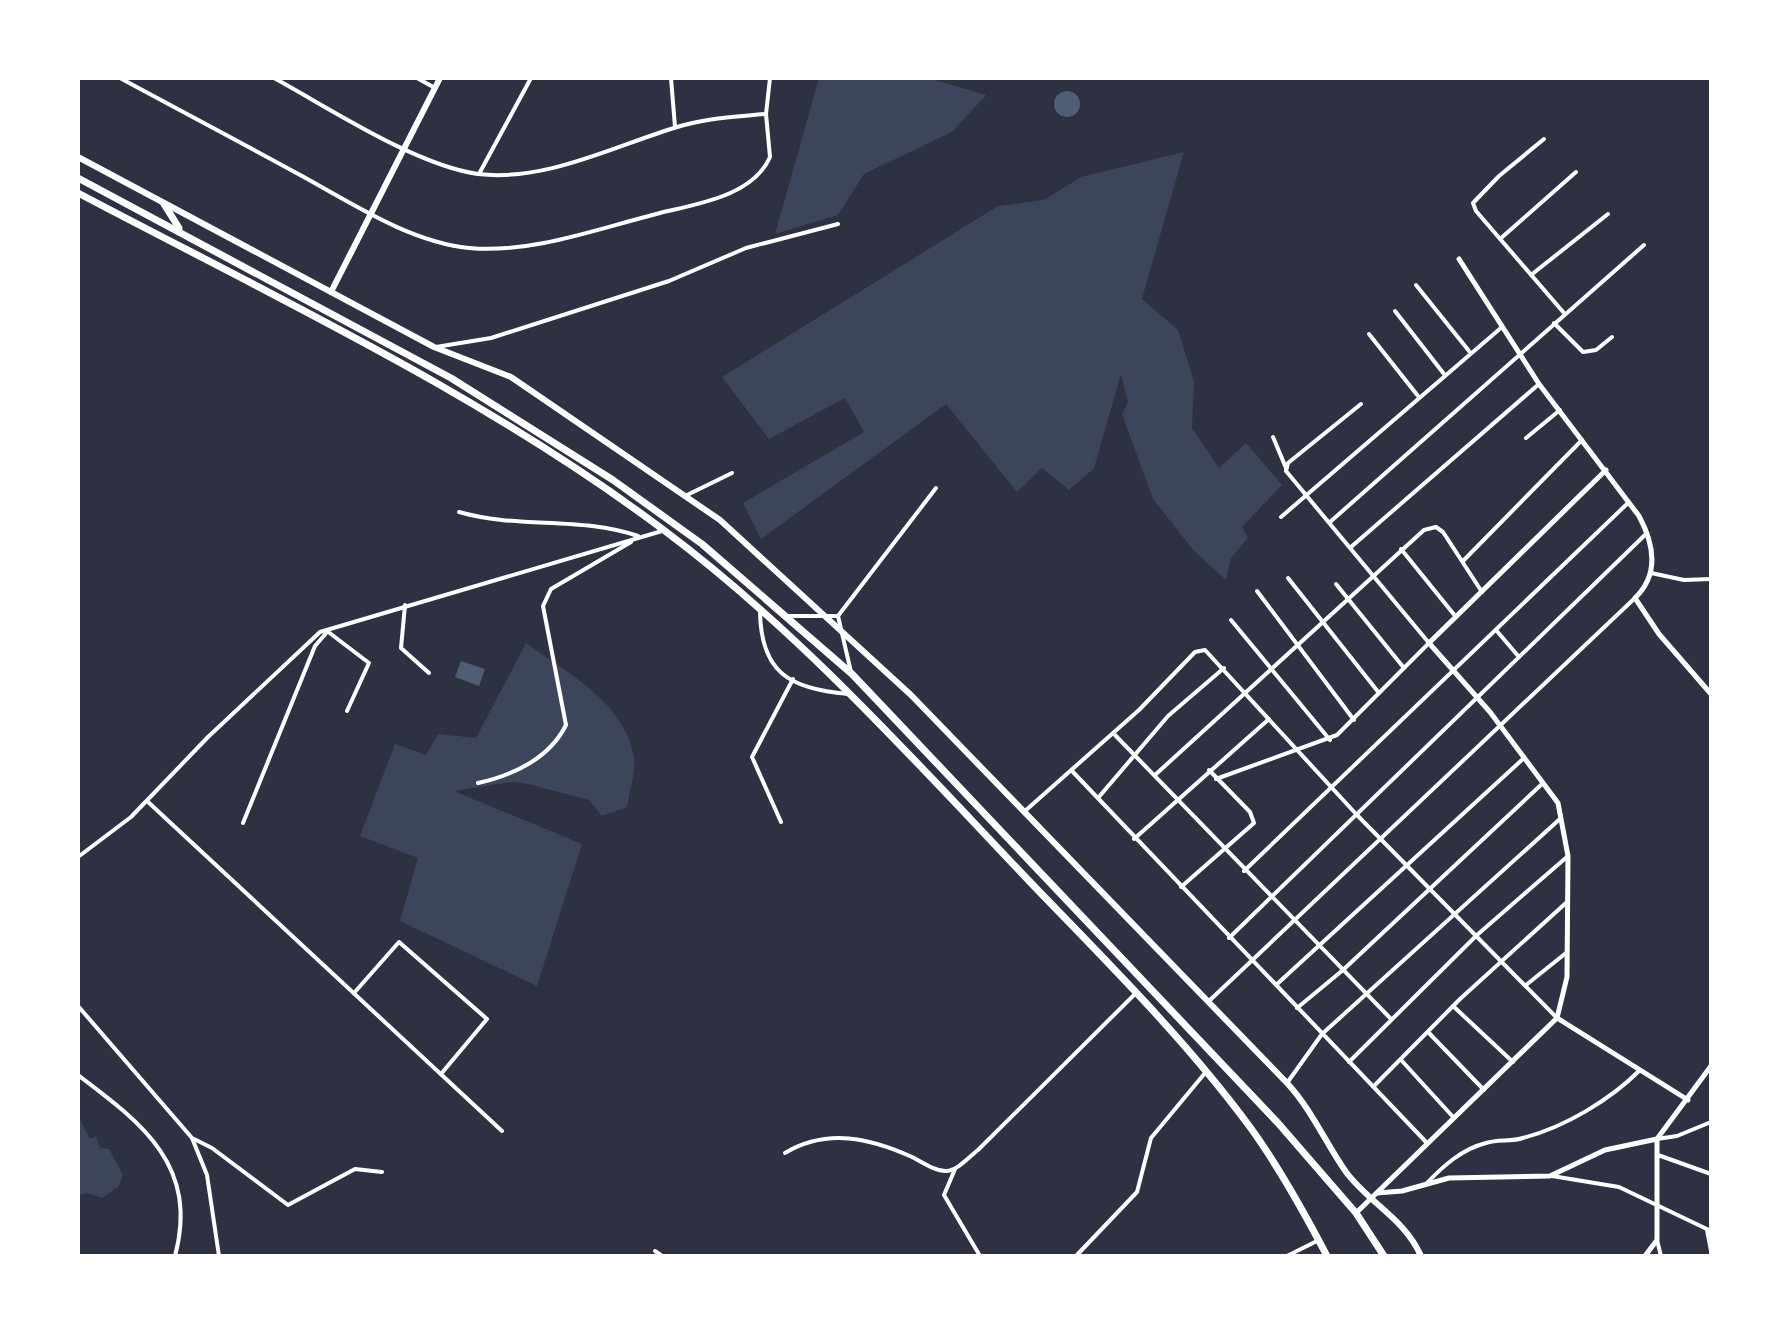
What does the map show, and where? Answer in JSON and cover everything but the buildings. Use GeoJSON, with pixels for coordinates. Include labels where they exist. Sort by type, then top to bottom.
{"type":"FeatureCollection","features":[{"type":"Feature","properties":{"kind":"highway"},"geometry":{"type":"LineString","coordinates":[[78,178],[180,230],[437,371],[541,433],[671,520],[852,674],[1278,1123],[1356,1213],[1384,1256]]}},
{"type":"Feature","properties":{"kind":"highway"},"geometry":{"type":"LineString","coordinates":[[78,193],[476,405],[665,531],[760,609],[851,694],[1136,993],[1251,1129],[1327,1256]]}},
{"type":"Feature","properties":{"kind":"highway"},"geometry":{"type":"LineString","coordinates":[[164,204],[180,230]]}},
{"type":"Feature","properties":{"kind":"main road"},"geometry":{"type":"LineString","coordinates":[[331,292],[440,78]]}},
{"type":"Feature","properties":{"kind":"main road"},"geometry":{"type":"LineString","coordinates":[[78,157],[434,347],[511,377],[685,496],[751,546],[1025,811],[1287,1083],[1317,1119],[1346,1172],[1402,1225],[1421,1256]]}},
{"type":"Feature","properties":{"kind":"street"},"geometry":{"type":"LineString","coordinates":[[120,78],[371,213],[420,235],[468,248],[517,246],[606,227],[709,201],[752,181],[770,157],[766,114],[770,78]]}},
{"type":"Feature","properties":{"kind":"street"},"geometry":{"type":"LineString","coordinates":[[274,78],[404,147],[449,167],[479,174],[516,175],[675,127],[714,118],[766,114]]}},
{"type":"Feature","properties":{"kind":"street"},"geometry":{"type":"LineString","coordinates":[[417,78],[435,88]]}},
{"type":"Feature","properties":{"kind":"street"},"geometry":{"type":"LineString","coordinates":[[479,174],[531,78]]}},
{"type":"Feature","properties":{"kind":"street"},"geometry":{"type":"LineString","coordinates":[[671,78],[675,127]]}},
{"type":"Feature","properties":{"kind":"street"},"geometry":{"type":"LineString","coordinates":[[1544,139],[1481,192],[1473,203],[1476,211],[1564,313]]}},
{"type":"Feature","properties":{"kind":"street"},"geometry":{"type":"LineString","coordinates":[[1500,239],[1576,172]]}},
{"type":"Feature","properties":{"kind":"street"},"geometry":{"type":"LineString","coordinates":[[1531,275],[1608,214]]}},
{"type":"Feature","properties":{"kind":"street"},"geometry":{"type":"LineString","coordinates":[[434,347],[491,338],[669,281],[746,248],[838,224]]}},
{"type":"Feature","properties":{"kind":"street"},"geometry":{"type":"LineString","coordinates":[[1330,522],[1644,245]]}},
{"type":"Feature","properties":{"kind":"street"},"geometry":{"type":"LineString","coordinates":[[1209,1001],[1635,598],[1651,573],[1653,557],[1647,532],[1629,502],[1539,384],[1459,259]]}},
{"type":"Feature","properties":{"kind":"street"},"geometry":{"type":"LineString","coordinates":[[1416,285],[1469,351]]}},
{"type":"Feature","properties":{"kind":"street"},"geometry":{"type":"LineString","coordinates":[[1395,311],[1444,374]]}},
{"type":"Feature","properties":{"kind":"street"},"geometry":{"type":"LineString","coordinates":[[1554,323],[1583,352],[1596,350],[1612,337]]}},
{"type":"Feature","properties":{"kind":"street"},"geometry":{"type":"LineString","coordinates":[[1281,517],[1469,351],[1502,327]]}},
{"type":"Feature","properties":{"kind":"street"},"geometry":{"type":"LineString","coordinates":[[1369,334],[1418,396]]}},
{"type":"Feature","properties":{"kind":"street"},"geometry":{"type":"LineString","coordinates":[[1351,547],[1539,384]]}},
{"type":"Feature","properties":{"kind":"street"},"geometry":{"type":"LineString","coordinates":[[1286,468],[1361,404]]}},
{"type":"Feature","properties":{"kind":"street"},"geometry":{"type":"LineString","coordinates":[[1526,438],[1560,410]]}},
{"type":"Feature","properties":{"kind":"street"},"geometry":{"type":"LineString","coordinates":[[1273,437],[1289,475],[1477,696],[1543,783],[1563,816],[1568,856],[1567,977],[1557,1018],[1356,1213]]}},
{"type":"Feature","properties":{"kind":"street"},"geometry":{"type":"LineString","coordinates":[[1463,561],[1582,440]]}},
{"type":"Feature","properties":{"kind":"street"},"geometry":{"type":"LineString","coordinates":[[1216,779],[1330,740],[1354,720],[1606,470]]}},
{"type":"Feature","properties":{"kind":"street"},"geometry":{"type":"LineString","coordinates":[[685,496],[732,473]]}},
{"type":"Feature","properties":{"kind":"street"},"geometry":{"type":"LineString","coordinates":[[852,674],[838,616],[936,488]]}},
{"type":"Feature","properties":{"kind":"street"},"geometry":{"type":"LineString","coordinates":[[1244,871],[1629,502]]}},
{"type":"Feature","properties":{"kind":"street"},"geometry":{"type":"LineString","coordinates":[[459,512],[490,521],[611,527],[641,537]]}},
{"type":"Feature","properties":{"kind":"street"},"geometry":{"type":"LineString","coordinates":[[1155,775],[1373,574],[1431,528],[1439,529],[1448,537],[1482,592]]}},
{"type":"Feature","properties":{"kind":"street"},"geometry":{"type":"LineString","coordinates":[[78,857],[147,801],[225,720],[312,637],[405,605],[665,531]]}},
{"type":"Feature","properties":{"kind":"street"},"geometry":{"type":"LineString","coordinates":[[1229,938],[1647,532]]}},
{"type":"Feature","properties":{"kind":"street"},"geometry":{"type":"LineString","coordinates":[[478,783],[510,775],[533,761],[558,742],[566,725],[544,616],[543,606],[551,589],[641,537]]}},
{"type":"Feature","properties":{"kind":"street"},"geometry":{"type":"LineString","coordinates":[[1401,549],[1456,617]]}},
{"type":"Feature","properties":{"kind":"street"},"geometry":{"type":"LineString","coordinates":[[1651,573],[1684,580],[1711,579]]}},
{"type":"Feature","properties":{"kind":"street"},"geometry":{"type":"LineString","coordinates":[[1288,578],[1379,693]]}},
{"type":"Feature","properties":{"kind":"street"},"geometry":{"type":"LineString","coordinates":[[1336,584],[1404,668]]}},
{"type":"Feature","properties":{"kind":"street"},"geometry":{"type":"LineString","coordinates":[[1257,591],[1354,720]]}},
{"type":"Feature","properties":{"kind":"street"},"geometry":{"type":"LineString","coordinates":[[1635,598],[1659,634],[1711,694]]}},
{"type":"Feature","properties":{"kind":"street"},"geometry":{"type":"LineString","coordinates":[[405,605],[401,648],[429,673]]}},
{"type":"Feature","properties":{"kind":"street"},"geometry":{"type":"LineString","coordinates":[[760,609],[763,649],[773,665],[793,679],[823,690],[851,694]]}},
{"type":"Feature","properties":{"kind":"street"},"geometry":{"type":"LineString","coordinates":[[784,615],[838,616]]}},
{"type":"Feature","properties":{"kind":"street"},"geometry":{"type":"LineString","coordinates":[[1231,620],[1330,740]]}},
{"type":"Feature","properties":{"kind":"street"},"geometry":{"type":"LineString","coordinates":[[327,630],[369,663],[347,711]]}},
{"type":"Feature","properties":{"kind":"street"},"geometry":{"type":"LineString","coordinates":[[243,823],[311,654],[327,630]]}},
{"type":"Feature","properties":{"kind":"street"},"geometry":{"type":"LineString","coordinates":[[1496,630],[1519,657]]}},
{"type":"Feature","properties":{"kind":"street"},"geometry":{"type":"LineString","coordinates":[[1025,811],[1113,734],[1195,652],[1209,652],[1356,814],[1557,1018],[1688,1100]]}},
{"type":"Feature","properties":{"kind":"street"},"geometry":{"type":"LineString","coordinates":[[1097,799],[1168,716],[1224,668]]}},
{"type":"Feature","properties":{"kind":"street"},"geometry":{"type":"LineString","coordinates":[[781,822],[752,757],[793,679]]}},
{"type":"Feature","properties":{"kind":"street"},"geometry":{"type":"LineString","coordinates":[[1134,839],[1269,719]]}},
{"type":"Feature","properties":{"kind":"street"},"geometry":{"type":"LineString","coordinates":[[1113,734],[1391,1019]]}},
{"type":"Feature","properties":{"kind":"street"},"geometry":{"type":"LineString","coordinates":[[1276,985],[1524,758]]}},
{"type":"Feature","properties":{"kind":"street"},"geometry":{"type":"LineString","coordinates":[[1181,887],[1222,848],[1249,829],[1253,817],[1209,770]]}},
{"type":"Feature","properties":{"kind":"street"},"geometry":{"type":"LineString","coordinates":[[1072,771],[1427,1143]]}},
{"type":"Feature","properties":{"kind":"street"},"geometry":{"type":"LineString","coordinates":[[1297,1008],[1343,970],[1543,783]]}},
{"type":"Feature","properties":{"kind":"street"},"geometry":{"type":"LineString","coordinates":[[147,801],[502,1131]]}},
{"type":"Feature","properties":{"kind":"street"},"geometry":{"type":"LineString","coordinates":[[1287,1083],[1322,1034],[1563,816]]}},
{"type":"Feature","properties":{"kind":"street"},"geometry":{"type":"LineString","coordinates":[[1349,1062],[1477,935],[1568,856]]}},
{"type":"Feature","properties":{"kind":"street"},"geometry":{"type":"LineString","coordinates":[[1373,1086],[1453,1006],[1569,900]]}},
{"type":"Feature","properties":{"kind":"street"},"geometry":{"type":"LineString","coordinates":[[354,993],[399,942],[487,1019],[441,1074]]}},
{"type":"Feature","properties":{"kind":"street"},"geometry":{"type":"LineString","coordinates":[[1526,985],[1568,951]]}},
{"type":"Feature","properties":{"kind":"street"},"geometry":{"type":"LineString","coordinates":[[980,1256],[944,1195],[957,1167],[1136,993]]}},
{"type":"Feature","properties":{"kind":"street"},"geometry":{"type":"LineString","coordinates":[[78,1006],[192,1138],[207,1175],[219,1256]]}},
{"type":"Feature","properties":{"kind":"street"},"geometry":{"type":"LineString","coordinates":[[1453,1006],[1513,1062]]}},
{"type":"Feature","properties":{"kind":"street"},"geometry":{"type":"LineString","coordinates":[[1428,1032],[1484,1090]]}},
{"type":"Feature","properties":{"kind":"street"},"geometry":{"type":"LineString","coordinates":[[1401,1061],[1454,1118]]}},
{"type":"Feature","properties":{"kind":"street"},"geometry":{"type":"LineString","coordinates":[[1661,1256],[1657,1240],[1657,1139],[1711,1066]]}},
{"type":"Feature","properties":{"kind":"street"},"geometry":{"type":"LineString","coordinates":[[1426,1184],[1463,1152],[1489,1142],[1515,1140],[1542,1132],[1611,1096],[1640,1070]]}},
{"type":"Feature","properties":{"kind":"street"},"geometry":{"type":"LineString","coordinates":[[1076,1256],[1137,1192],[1151,1138],[1205,1073]]}},
{"type":"Feature","properties":{"kind":"street"},"geometry":{"type":"LineString","coordinates":[[78,1075],[143,1127],[161,1149],[181,1197],[181,1229],[175,1256]]}},
{"type":"Feature","properties":{"kind":"street"},"geometry":{"type":"LineString","coordinates":[[1550,1176],[1627,1142],[1677,1136],[1711,1122]]}},
{"type":"Feature","properties":{"kind":"street"},"geometry":{"type":"LineString","coordinates":[[785,1153],[819,1140],[855,1137],[890,1147],[940,1170],[957,1167]]}},
{"type":"Feature","properties":{"kind":"street"},"geometry":{"type":"LineString","coordinates":[[192,1138],[212,1148],[288,1205],[355,1169],[382,1172]]}},
{"type":"Feature","properties":{"kind":"street"},"geometry":{"type":"LineString","coordinates":[[1658,1155],[1711,1174]]}},
{"type":"Feature","properties":{"kind":"street"},"geometry":{"type":"LineString","coordinates":[[1374,1196],[1449,1178],[1550,1176],[1619,1187],[1656,1208],[1709,1230],[1711,1251]]}},
{"type":"Feature","properties":{"kind":"street"},"geometry":{"type":"LineString","coordinates":[[1287,1256],[1319,1240]]}},
{"type":"Feature","properties":{"kind":"street"},"geometry":{"type":"LineString","coordinates":[[1645,1256],[1657,1240]]}},
{"type":"Feature","properties":{"kind":"street"},"geometry":{"type":"LineString","coordinates":[[655,1251],[662,1256]]}},
{"type":"Feature","properties":{"kind":"shaded area"},"geometry":{"type":"Polygon","coordinates":[[[819,78],[928,78],[986,95],[952,132],[864,174],[838,215],[775,234],[819,78]]]}},
{"type":"Feature","properties":{"kind":"shaded area"},"geometry":{"type":"Polygon","coordinates":[[[1067,91],[1076,95],[1080,104],[1076,113],[1067,117],[1058,113],[1054,104],[1058,95],[1067,91]]]}},
{"type":"Feature","properties":{"kind":"shaded area"},"geometry":{"type":"Polygon","coordinates":[[[1184,152],[1142,299],[1178,330],[1194,381],[1192,428],[1219,468],[1246,443],[1282,485],[1242,527],[1248,538],[1231,558],[1226,580],[1193,550],[1153,499],[1122,414],[1128,402],[1121,374],[1094,468],[1069,490],[1042,468],[1017,492],[946,404],[761,539],[743,503],[864,432],[845,398],[769,439],[722,377],[998,206],[1044,200],[1081,177],[1184,152]]]}},
{"type":"Feature","properties":{"kind":"shaded area"},"geometry":{"type":"Polygon","coordinates":[[[526,643],[575,677],[607,705],[620,721],[634,758],[627,807],[602,816],[589,800],[528,784],[511,782],[454,791],[582,844],[537,986],[400,921],[418,858],[360,836],[395,744],[426,755],[438,734],[476,738],[526,643]]]}},
{"type":"Feature","properties":{"kind":"shaded area"},"geometry":{"type":"Polygon","coordinates":[[[461,661],[485,669],[479,686],[455,677],[461,661]]]}},
{"type":"Feature","properties":{"kind":"shaded area"},"geometry":{"type":"Polygon","coordinates":[[[78,1116],[90,1139],[96,1136],[100,1148],[109,1149],[123,1175],[118,1187],[102,1198],[87,1193],[78,1195],[78,1116]]]}}]}
